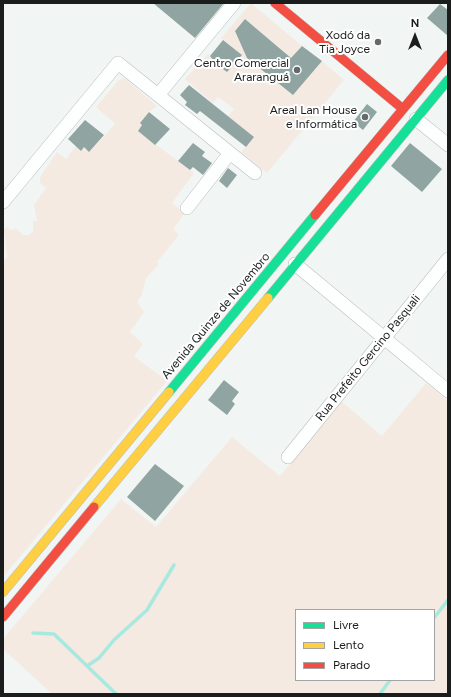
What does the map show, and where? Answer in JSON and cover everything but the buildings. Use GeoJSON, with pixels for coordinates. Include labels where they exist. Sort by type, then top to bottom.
{"type":"FeatureCollection","features":[{"type":"Feature","properties":{"kind":"street"},"geometry":{"type":"LineString","coordinates":[[158,95],[234,3]]}},
{"type":"Feature","properties":{"kind":"street"},"geometry":{"type":"LineString","coordinates":[[275,3],[403,109],[410,106],[415,107],[418,114],[416,119]]}},
{"type":"Feature","properties":{"kind":"street","name":"Avenida Quinze de Novembro"},"geometry":{"type":"LineString","coordinates":[[3,592],[448,55]]}},
{"type":"Feature","properties":{"kind":"street"},"geometry":{"type":"LineString","coordinates":[[3,202],[118,63],[255,173]]}},
{"type":"Feature","properties":{"kind":"street"},"geometry":{"type":"LineString","coordinates":[[3,617],[448,80]]}},
{"type":"Feature","properties":{"kind":"street"},"geometry":{"type":"LineString","coordinates":[[416,119],[448,145]]}},
{"type":"Feature","properties":{"kind":"street"},"geometry":{"type":"LineString","coordinates":[[187,208],[230,153]]}},
{"type":"Feature","properties":{"kind":"street","name":"Rua Prefeito Gercino Pasquali"},"geometry":{"type":"LineString","coordinates":[[288,457],[448,259]]}},
{"type":"Feature","properties":{"kind":"street"},"geometry":{"type":"LineString","coordinates":[[296,264],[448,391]]}},
{"type":"Feature","properties":{"kind":"shaded area"},"geometry":{"type":"Polygon","coordinates":[[[251,3],[302,46],[273,79],[322,61],[344,80],[267,173],[241,152],[254,137],[228,116],[234,109],[218,97],[213,103],[185,79],[208,54],[217,65],[227,72],[242,55],[221,38],[251,3]],[[245,19],[235,31],[257,50],[250,60],[262,70],[281,49],[245,19]]]}},
{"type":"Feature","properties":{"kind":"shaded area"},"geometry":{"type":"Polygon","coordinates":[[[124,78],[157,106],[149,112],[140,123],[142,125],[138,131],[194,173],[172,203],[185,213],[173,229],[179,235],[157,262],[159,264],[146,278],[142,295],[137,302],[144,312],[130,332],[143,344],[134,356],[167,381],[3,577],[3,262],[7,257],[4,231],[5,228],[8,227],[10,230],[17,229],[23,235],[28,235],[33,232],[33,221],[37,221],[34,205],[46,188],[41,184],[40,177],[57,152],[66,159],[76,146],[80,151],[84,147],[89,152],[115,124],[96,107],[119,80],[124,78]]]}},
{"type":"Feature","properties":{"kind":"shaded area"},"geometry":{"type":"Polygon","coordinates":[[[426,383],[448,401],[448,694],[52,694],[3,649],[3,639],[121,499],[156,527],[232,437],[280,476],[341,401],[382,436],[426,383]]]}},
{"type":"Feature","properties":{"kind":"waterway"},"geometry":{"type":"LineString","coordinates":[[87,666],[99,658],[114,640],[147,610],[174,565]]}},
{"type":"Feature","properties":{"kind":"waterway"},"geometry":{"type":"LineString","coordinates":[[435,617],[448,600]]}},
{"type":"Feature","properties":{"kind":"waterway"},"geometry":{"type":"LineString","coordinates":[[33,633],[54,634],[116,694]]}},
{"type":"Feature","properties":{"kind":"waterway"},"geometry":{"type":"LineString","coordinates":[[380,694],[389,681]]}},
{"type":"Feature","properties":{"kind":"traffic: fast"},"geometry":{"type":"LineString","coordinates":[[268,298],[448,80]]}},
{"type":"Feature","properties":{"kind":"traffic: fast"},"geometry":{"type":"LineString","coordinates":[[169,392],[315,215]]}},
{"type":"Feature","properties":{"kind":"traffic: slow"},"geometry":{"type":"LineString","coordinates":[[94,507],[268,298]]}},
{"type":"Feature","properties":{"kind":"traffic: slow"},"geometry":{"type":"LineString","coordinates":[[3,592],[169,392]]}},
{"type":"Feature","properties":{"kind":"traffic: jam"},"geometry":{"type":"LineString","coordinates":[[275,3],[403,109]]}},
{"type":"Feature","properties":{"kind":"traffic: jam"},"geometry":{"type":"LineString","coordinates":[[315,215],[448,55]]}},
{"type":"Feature","properties":{"kind":"traffic: jam"},"geometry":{"type":"LineString","coordinates":[[3,617],[94,507]]}},
{"type":"Feature","properties":{"kind":"place","name":"Xodó da Tia Joyce"},"geometry":{"type":"Point","coordinates":[378,42]}},
{"type":"Feature","properties":{"kind":"place","name":"Centro Comercial Araranguá"},"geometry":{"type":"Point","coordinates":[297,70]}},
{"type":"Feature","properties":{"kind":"place","name":"Areal Lan House e Informática"},"geometry":{"type":"Point","coordinates":[365,117]}}]}
